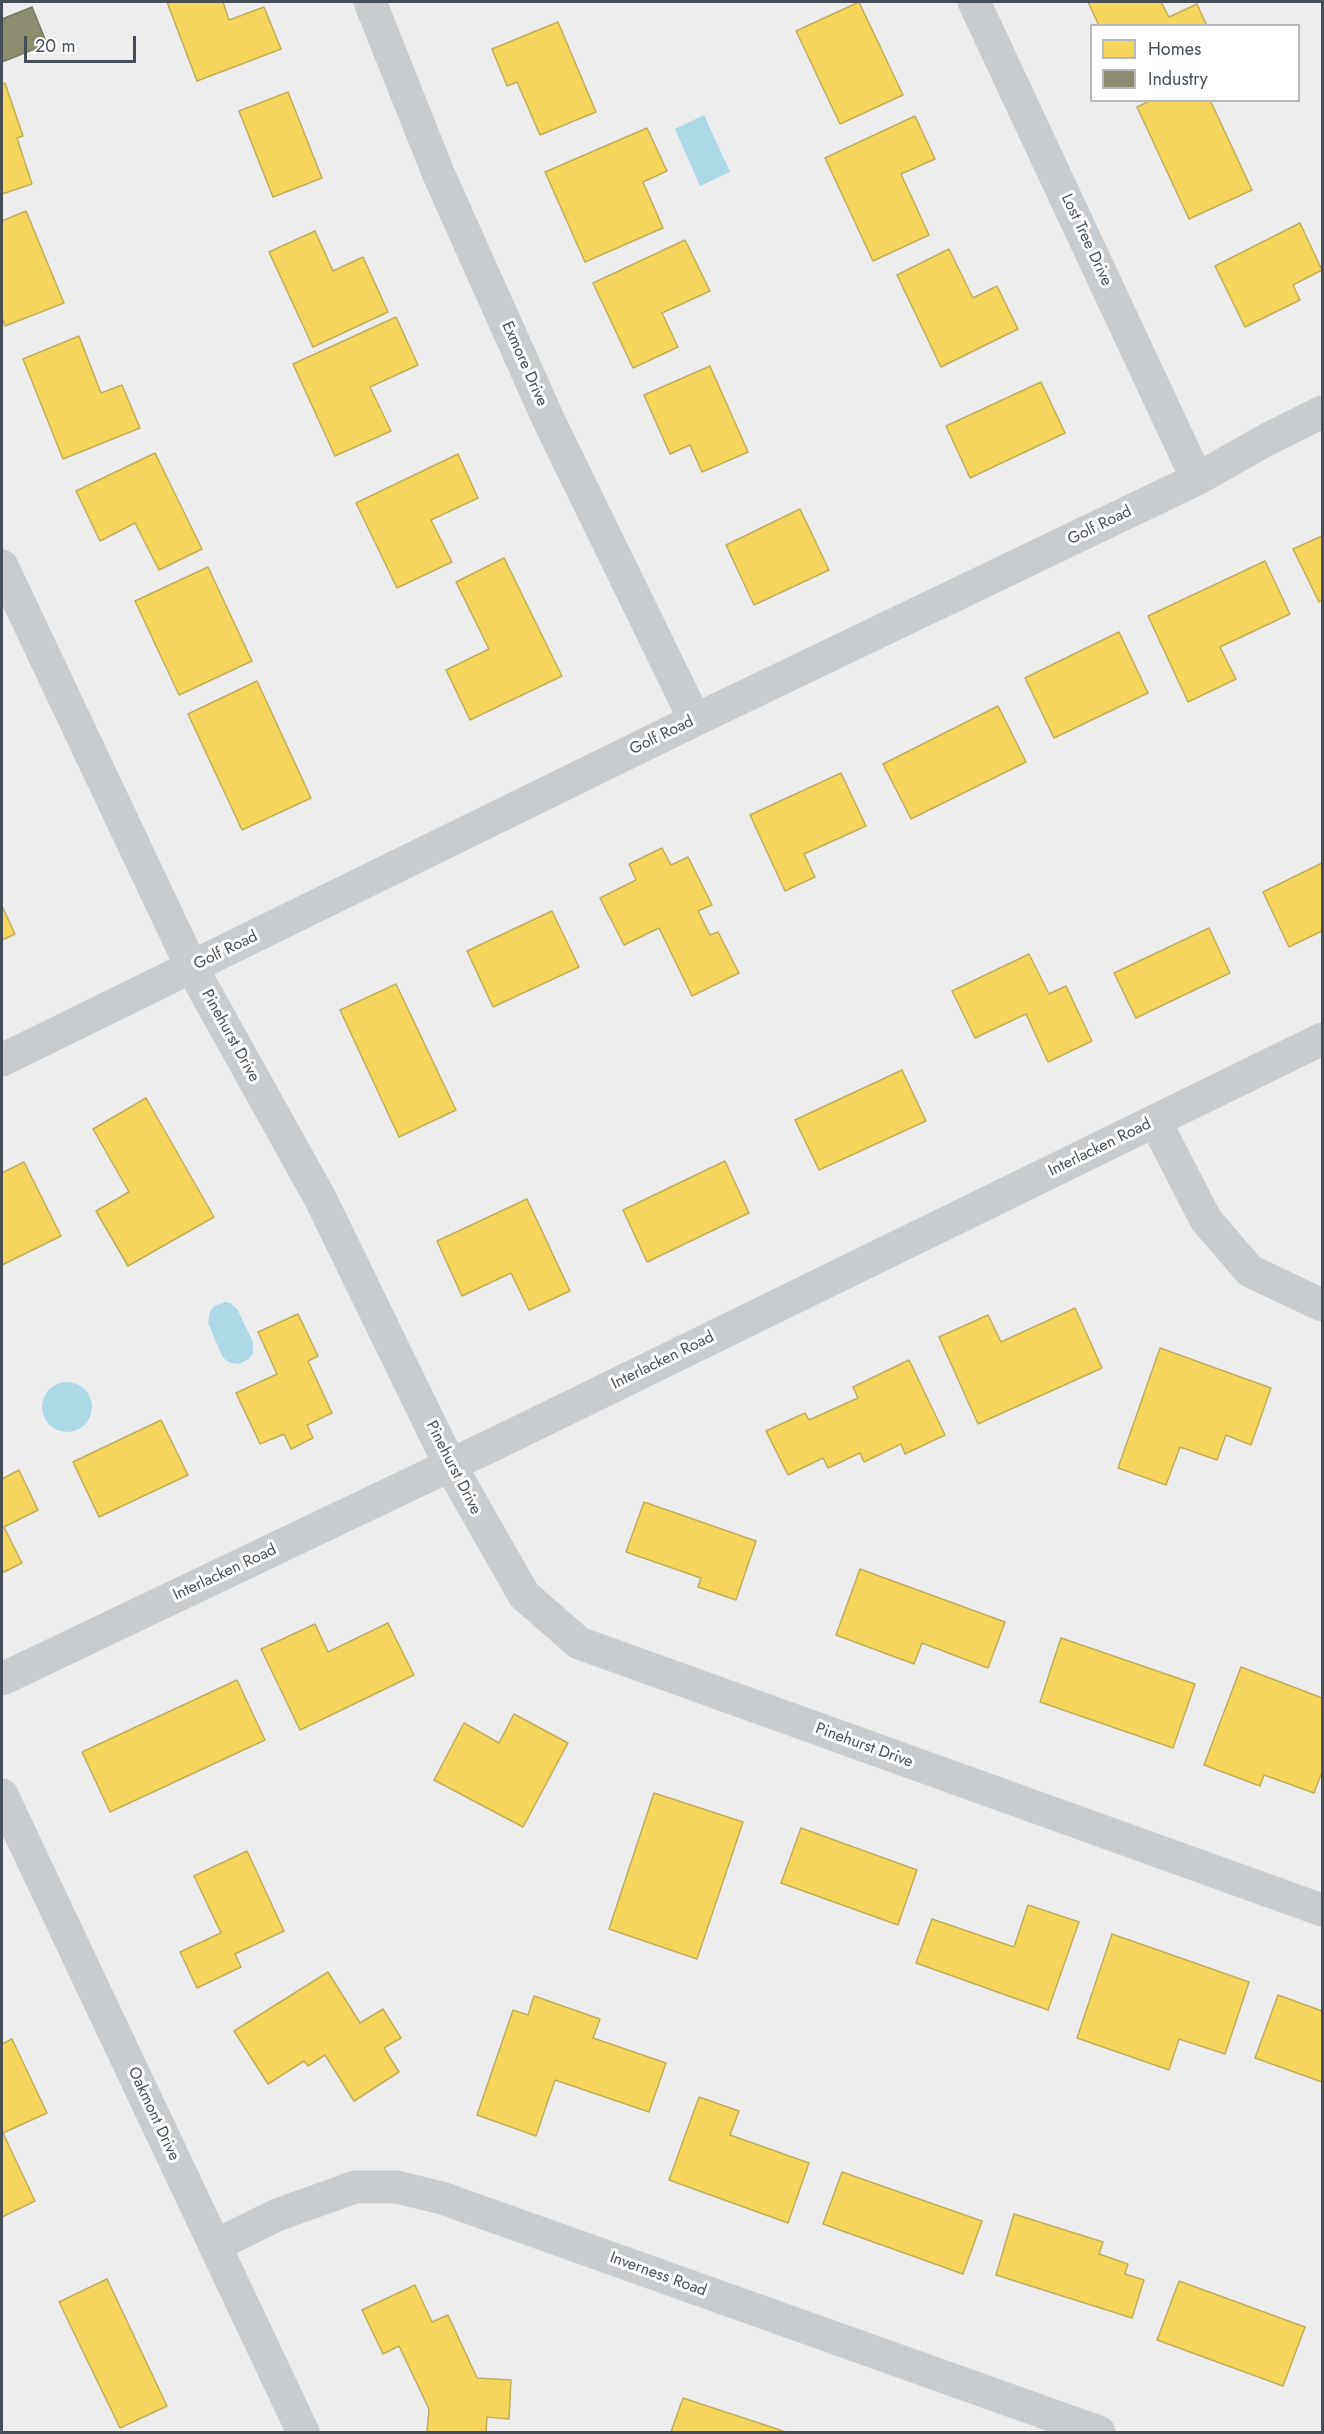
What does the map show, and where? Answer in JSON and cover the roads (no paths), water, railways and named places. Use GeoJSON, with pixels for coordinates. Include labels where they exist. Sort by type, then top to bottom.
{"type":"FeatureCollection","features":[{"type":"Feature","properties":{"kind":"street","name":"Exmore Drive"},"geometry":{"type":"LineString","coordinates":[[370,2],[439,175],[550,423],[695,720]]}},
{"type":"Feature","properties":{"kind":"street","name":"Lost Tree Drive"},"geometry":{"type":"LineString","coordinates":[[974,2],[1197,479]]}},
{"type":"Feature","properties":{"kind":"street","name":"Golf Road"},"geometry":{"type":"LineString","coordinates":[[2,1060],[695,720],[1197,479],[1266,440],[1323,412]]}},
{"type":"Feature","properties":{"kind":"street","name":"Pinehurst Drive"},"geometry":{"type":"LineString","coordinates":[[2,566],[192,968],[320,1198],[450,1465],[524,1596],[579,1643],[1323,1910]]}},
{"type":"Feature","properties":{"kind":"street","name":"Interlacken Road"},"geometry":{"type":"LineString","coordinates":[[2,1679],[450,1465],[1323,1040]]}},
{"type":"Feature","properties":{"kind":"street"},"geometry":{"type":"LineString","coordinates":[[1155,1121],[1206,1220],[1250,1271],[1323,1305]]}},
{"type":"Feature","properties":{"kind":"street","name":"Oakmont Drive"},"geometry":{"type":"LineString","coordinates":[[2,1795],[303,2433]]}},
{"type":"Feature","properties":{"kind":"street","name":"Inverness Road"},"geometry":{"type":"LineString","coordinates":[[216,2245],[277,2215],[356,2187],[397,2187],[442,2198],[1099,2433]]}},
{"type":"Feature","properties":{"kind":"water"},"geometry":{"type":"Polygon","coordinates":[[[704,115],[730,172],[700,186],[675,129],[704,115]]]}},
{"type":"Feature","properties":{"kind":"water"},"geometry":{"type":"Polygon","coordinates":[[[225,1302],[237,1309],[253,1342],[253,1353],[249,1359],[239,1364],[231,1363],[223,1358],[208,1323],[214,1306],[225,1302]]]}},
{"type":"Feature","properties":{"kind":"water"},"geometry":{"type":"Polygon","coordinates":[[[72,1382],[85,1389],[91,1397],[91,1417],[85,1425],[77,1431],[62,1432],[49,1425],[43,1417],[42,1402],[49,1389],[57,1383],[72,1382]]]}}]}
